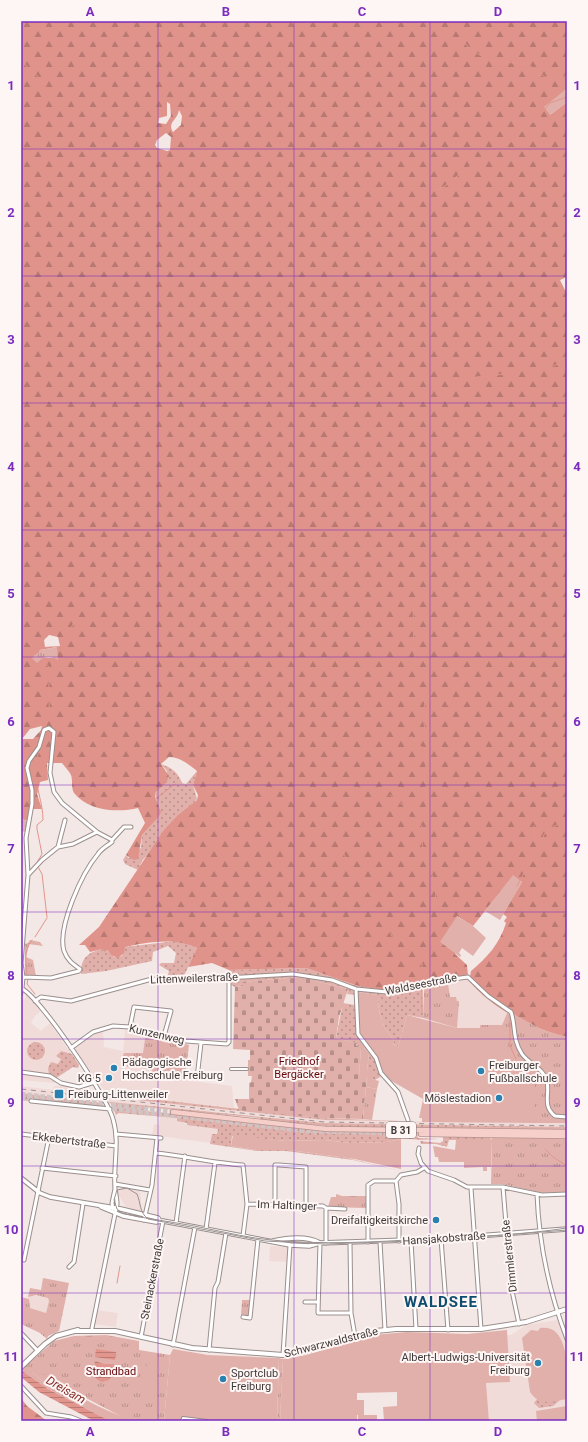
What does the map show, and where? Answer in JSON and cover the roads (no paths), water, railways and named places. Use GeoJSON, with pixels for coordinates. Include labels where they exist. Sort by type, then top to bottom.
{"type":"FeatureCollection","features":[{"type":"Feature","properties":{"kind":"highway","name":"B 31"},"geometry":{"type":"LineString","coordinates":[[173,1112],[326,1129],[567,1132]]}},
{"type":"Feature","properties":{"kind":"highway","name":"B 31"},"geometry":{"type":"LineString","coordinates":[[422,1134],[567,1136]]}},
{"type":"Feature","properties":{"kind":"main road","name":"Schwarzwaldstraße"},"geometry":{"type":"LineString","coordinates":[[22,1366],[38,1350],[56,1336],[76,1331],[106,1331],[209,1350],[283,1355],[301,1352],[355,1336],[384,1330],[481,1329],[519,1324],[567,1309]]}},
{"type":"Feature","properties":{"kind":"street"},"geometry":{"type":"LineString","coordinates":[[21,994],[23,977],[21,964],[28,875],[26,834],[32,804],[32,790],[27,768],[29,761],[39,748],[44,730],[49,728],[54,732],[50,773],[54,792],[62,803],[97,832],[112,840]]}},
{"type":"Feature","properties":{"kind":"street"},"geometry":{"type":"LineString","coordinates":[[58,847],[66,820]]}},
{"type":"Feature","properties":{"kind":"street"},"geometry":{"type":"LineString","coordinates":[[23,977],[51,978],[78,973],[80,970],[69,960],[63,946],[62,932],[65,921],[87,870],[99,852],[112,842],[112,840],[124,827],[131,827]]}},
{"type":"Feature","properties":{"kind":"street"},"geometry":{"type":"LineString","coordinates":[[21,832],[26,834]]}},
{"type":"Feature","properties":{"kind":"street"},"geometry":{"type":"LineString","coordinates":[[28,875],[36,865],[58,847],[73,844],[97,832]]}},
{"type":"Feature","properties":{"kind":"street"},"geometry":{"type":"LineString","coordinates":[[21,856],[26,854]]}},
{"type":"Feature","properties":{"kind":"street"},"geometry":{"type":"LineString","coordinates":[[21,880],[27,880]]}},
{"type":"Feature","properties":{"kind":"street","name":"Littenweilerstraße"},"geometry":{"type":"LineString","coordinates":[[35,1001],[41,998],[71,1001],[148,979],[174,981],[305,974],[332,980],[356,989]]}},
{"type":"Feature","properties":{"kind":"street","name":"Kunzenweg"},"geometry":{"type":"LineString","coordinates":[[71,1048],[98,1030],[114,1026],[130,1027],[164,1036],[201,1043],[227,1044],[229,1042],[229,977]]}},
{"type":"Feature","properties":{"kind":"street","name":"Waldseestraße"},"geometry":{"type":"LineString","coordinates":[[356,989],[387,992],[454,977],[471,978],[488,996],[511,1012],[514,1036],[521,1052],[544,1075],[547,1080],[546,1102],[548,1109],[555,1116],[567,1117]]}},
{"type":"Feature","properties":{"kind":"street"},"geometry":{"type":"LineString","coordinates":[[22,988],[35,1001],[95,1082],[110,1109],[116,1134],[116,1184],[112,1203],[115,1208],[115,1213],[92,1330]]}},
{"type":"Feature","properties":{"kind":"street"},"geometry":{"type":"LineString","coordinates":[[356,989],[358,1034],[363,1043],[376,1058],[381,1073],[398,1092],[408,1120]]}},
{"type":"Feature","properties":{"kind":"street"},"geometry":{"type":"LineString","coordinates":[[130,1027],[134,1007],[171,1011],[164,1036]]}},
{"type":"Feature","properties":{"kind":"street"},"geometry":{"type":"LineString","coordinates":[[197,1078],[201,1043]]}},
{"type":"Feature","properties":{"kind":"street"},"geometry":{"type":"LineString","coordinates":[[231,1069],[247,1069]]}},
{"type":"Feature","properties":{"kind":"street"},"geometry":{"type":"LineString","coordinates":[[21,1072],[50,1076],[61,1083],[79,1087],[95,1082]]}},
{"type":"Feature","properties":{"kind":"street"},"geometry":{"type":"LineString","coordinates":[[31,1102],[110,1109]]}},
{"type":"Feature","properties":{"kind":"street","name":"Ekkebertstraße"},"geometry":{"type":"LineString","coordinates":[[21,1134],[116,1146]]}},
{"type":"Feature","properties":{"kind":"street"},"geometry":{"type":"LineString","coordinates":[[116,1134],[159,1138],[145,1218]]}},
{"type":"Feature","properties":{"kind":"street"},"geometry":{"type":"LineString","coordinates":[[24,1260],[49,1138]]}},
{"type":"Feature","properties":{"kind":"street"},"geometry":{"type":"LineString","coordinates":[[419,1148],[418,1154],[424,1168],[430,1173],[454,1180],[471,1188],[503,1187],[537,1194],[567,1194]]}},
{"type":"Feature","properties":{"kind":"street"},"geometry":{"type":"LineString","coordinates":[[156,1153],[185,1156],[215,1163],[243,1165],[247,1204],[243,1236]]}},
{"type":"Feature","properties":{"kind":"street"},"geometry":{"type":"LineString","coordinates":[[176,1223],[185,1156]]}},
{"type":"Feature","properties":{"kind":"street"},"geometry":{"type":"LineString","coordinates":[[206,1229],[215,1163]]}},
{"type":"Feature","properties":{"kind":"street"},"geometry":{"type":"LineString","coordinates":[[275,1205],[275,1165],[306,1167],[306,1205]]}},
{"type":"Feature","properties":{"kind":"street"},"geometry":{"type":"LineString","coordinates":[[42,1168],[116,1176]]}},
{"type":"Feature","properties":{"kind":"street"},"geometry":{"type":"LineString","coordinates":[[399,1241],[399,1204],[396,1181],[401,1175],[417,1172],[424,1168]]}},
{"type":"Feature","properties":{"kind":"street","name":"Hansjakobstraße"},"geometry":{"type":"LineString","coordinates":[[21,1178],[37,1191],[50,1197],[83,1204],[115,1208],[145,1218]]}},
{"type":"Feature","properties":{"kind":"street"},"geometry":{"type":"LineString","coordinates":[[368,1242],[368,1185],[374,1182],[396,1181]]}},
{"type":"Feature","properties":{"kind":"street"},"geometry":{"type":"LineString","coordinates":[[116,1184],[150,1190]]}},
{"type":"Feature","properties":{"kind":"street","name":"Dimmlerstraße"},"geometry":{"type":"LineString","coordinates":[[503,1187],[511,1286],[519,1324]]}},
{"type":"Feature","properties":{"kind":"street"},"geometry":{"type":"LineString","coordinates":[[471,1188],[481,1329]]}},
{"type":"Feature","properties":{"kind":"street"},"geometry":{"type":"LineString","coordinates":[[537,1194],[539,1232],[545,1269],[557,1313],[567,1339]]}},
{"type":"Feature","properties":{"kind":"street"},"geometry":{"type":"LineString","coordinates":[[69,1267],[74,1262],[83,1204]]}},
{"type":"Feature","properties":{"kind":"street","name":"Im Haltinger"},"geometry":{"type":"LineString","coordinates":[[247,1204],[320,1205],[326,1208],[345,1209]]}},
{"type":"Feature","properties":{"kind":"street","name":"Hansjakobstraße"},"geometry":{"type":"LineString","coordinates":[[101,1206],[115,1213],[145,1218],[158,1218],[162,1221],[290,1245],[309,1246],[320,1243]]}},
{"type":"Feature","properties":{"kind":"street","name":"Im Haltinger"},"geometry":{"type":"LineString","coordinates":[[326,1208],[326,1243]]}},
{"type":"Feature","properties":{"kind":"street","name":"Steinackerstraße"},"geometry":{"type":"LineString","coordinates":[[141,1337],[162,1221]]}},
{"type":"Feature","properties":{"kind":"street"},"geometry":{"type":"LineString","coordinates":[[174,1344],[195,1227]]}},
{"type":"Feature","properties":{"kind":"street","name":"Hansjakobstraße"},"geometry":{"type":"LineString","coordinates":[[272,1241],[282,1238],[309,1240],[320,1243],[411,1241],[567,1229]]}},
{"type":"Feature","properties":{"kind":"street"},"geometry":{"type":"LineString","coordinates":[[209,1350],[215,1288],[218,1282],[226,1233]]}},
{"type":"Feature","properties":{"kind":"street"},"geometry":{"type":"LineString","coordinates":[[243,1317],[250,1318],[258,1239]]}},
{"type":"Feature","properties":{"kind":"street"},"geometry":{"type":"LineString","coordinates":[[441,1239],[448,1330]]}},
{"type":"Feature","properties":{"kind":"street"},"geometry":{"type":"LineString","coordinates":[[411,1241],[416,1329]]}},
{"type":"Feature","properties":{"kind":"street"},"geometry":{"type":"LineString","coordinates":[[380,1242],[384,1330]]}},
{"type":"Feature","properties":{"kind":"street"},"geometry":{"type":"LineString","coordinates":[[320,1243],[318,1311],[320,1313],[351,1313]]}},
{"type":"Feature","properties":{"kind":"street"},"geometry":{"type":"LineString","coordinates":[[350,1243],[351,1313],[355,1336]]}},
{"type":"Feature","properties":{"kind":"street"},"geometry":{"type":"LineString","coordinates":[[283,1355],[290,1245]]}},
{"type":"Feature","properties":{"kind":"street"},"geometry":{"type":"LineString","coordinates":[[305,1302],[318,1302]]}},
{"type":"Feature","properties":{"kind":"street"},"geometry":{"type":"LineString","coordinates":[[21,1333],[38,1350]]}},
{"type":"Feature","properties":{"kind":"street"},"geometry":{"type":"LineString","coordinates":[[21,1386],[46,1413],[71,1416],[81,1421]]}},
{"type":"Feature","properties":{"kind":"street"},"geometry":{"type":"LineString","coordinates":[[183,1419],[207,1421]]}},
{"type":"Feature","properties":{"kind":"waterway"},"geometry":{"type":"LineString","coordinates":[[449,21],[468,47],[486,59],[495,62],[507,62],[530,66],[545,77],[567,76]]}},
{"type":"Feature","properties":{"kind":"waterway"},"geometry":{"type":"LineString","coordinates":[[21,61],[47,85]]}},
{"type":"Feature","properties":{"kind":"waterway"},"geometry":{"type":"LineString","coordinates":[[452,180],[477,161],[516,139],[525,126],[536,121],[550,103],[567,97]]}},
{"type":"Feature","properties":{"kind":"waterway"},"geometry":{"type":"LineString","coordinates":[[418,204],[433,191],[442,188],[449,183]]}},
{"type":"Feature","properties":{"kind":"waterway"},"geometry":{"type":"LineString","coordinates":[[524,372],[553,366],[567,360]]}},
{"type":"Feature","properties":{"kind":"waterway"},"geometry":{"type":"LineString","coordinates":[[495,380],[497,375],[520,372]]}},
{"type":"Feature","properties":{"kind":"waterway"},"geometry":{"type":"LineString","coordinates":[[461,384],[480,376],[487,376],[491,380]]}},
{"type":"Feature","properties":{"kind":"waterway"},"geometry":{"type":"LineString","coordinates":[[159,517],[181,499],[191,494],[197,486]]}},
{"type":"Feature","properties":{"kind":"waterway"},"geometry":{"type":"LineString","coordinates":[[149,528],[156,520]]}},
{"type":"Feature","properties":{"kind":"waterway"},"geometry":{"type":"LineString","coordinates":[[64,640],[107,566],[143,533]]}},
{"type":"Feature","properties":{"kind":"waterway"},"geometry":{"type":"LineString","coordinates":[[21,597],[25,609],[24,618]]}},
{"type":"Feature","properties":{"kind":"waterway"},"geometry":{"type":"LineString","coordinates":[[413,603],[415,665],[419,688],[422,695]]}},
{"type":"Feature","properties":{"kind":"waterway"},"geometry":{"type":"LineString","coordinates":[[21,612],[24,620],[21,637],[39,653]]}},
{"type":"Feature","properties":{"kind":"waterway"},"geometry":{"type":"LineString","coordinates":[[41,659],[49,667]]}},
{"type":"Feature","properties":{"kind":"waterway"},"geometry":{"type":"LineString","coordinates":[[46,726],[49,709],[50,675],[54,660]]}},
{"type":"Feature","properties":{"kind":"waterway"},"geometry":{"type":"LineString","coordinates":[[447,705],[457,687],[474,666]]}},
{"type":"Feature","properties":{"kind":"waterway"},"geometry":{"type":"LineString","coordinates":[[423,699],[425,703],[423,716]]}},
{"type":"Feature","properties":{"kind":"waterway"},"geometry":{"type":"LineString","coordinates":[[439,720],[446,708]]}},
{"type":"Feature","properties":{"kind":"waterway"},"geometry":{"type":"LineString","coordinates":[[423,718],[426,734],[425,782]]}},
{"type":"Feature","properties":{"kind":"waterway"},"geometry":{"type":"LineString","coordinates":[[427,730],[437,721]]}},
{"type":"Feature","properties":{"kind":"waterway"},"geometry":{"type":"LineString","coordinates":[[36,864],[42,854],[37,825],[43,820],[42,807],[36,781],[35,764],[45,733]]}},
{"type":"Feature","properties":{"kind":"waterway"},"geometry":{"type":"LineString","coordinates":[[411,736],[419,746],[425,748]]}},
{"type":"Feature","properties":{"kind":"waterway"},"geometry":{"type":"LineString","coordinates":[[155,799],[175,784]]}},
{"type":"Feature","properties":{"kind":"waterway"},"geometry":{"type":"LineString","coordinates":[[426,786],[425,801],[432,828],[427,852],[436,894],[428,927]]}},
{"type":"Feature","properties":{"kind":"waterway"},"geometry":{"type":"LineString","coordinates":[[390,795],[403,805],[410,818]]}},
{"type":"Feature","properties":{"kind":"waterway"},"geometry":{"type":"LineString","coordinates":[[429,859],[435,849],[437,832],[442,819],[465,799]]}},
{"type":"Feature","properties":{"kind":"waterway"},"geometry":{"type":"LineString","coordinates":[[308,814],[321,828]]}},
{"type":"Feature","properties":{"kind":"waterway"},"geometry":{"type":"LineString","coordinates":[[414,819],[421,825],[423,832],[422,844],[426,859],[431,870],[433,870]]}},
{"type":"Feature","properties":{"kind":"waterway"},"geometry":{"type":"LineString","coordinates":[[537,848],[546,831],[560,823]]}},
{"type":"Feature","properties":{"kind":"waterway"},"geometry":{"type":"LineString","coordinates":[[534,826],[537,848]]}},
{"type":"Feature","properties":{"kind":"waterway"},"geometry":{"type":"LineString","coordinates":[[517,886],[537,848],[550,833],[564,828]]}},
{"type":"Feature","properties":{"kind":"waterway"},"geometry":{"type":"LineString","coordinates":[[323,830],[335,839],[354,875],[373,899]]}},
{"type":"Feature","properties":{"kind":"waterway"},"geometry":{"type":"LineString","coordinates":[[38,867],[42,874],[47,917]]}},
{"type":"Feature","properties":{"kind":"waterway"},"geometry":{"type":"LineString","coordinates":[[376,908],[393,938],[400,939],[410,949],[420,954],[422,958],[422,970],[426,977]]}},
{"type":"Feature","properties":{"kind":"waterway"},"geometry":{"type":"LineString","coordinates":[[35,937],[47,918]]}},
{"type":"Feature","properties":{"kind":"waterway"},"geometry":{"type":"LineString","coordinates":[[429,934],[442,955],[460,973],[465,972]]}},
{"type":"Feature","properties":{"kind":"waterway"},"geometry":{"type":"LineString","coordinates":[[27,975],[26,953],[32,940]]}},
{"type":"Feature","properties":{"kind":"waterway"},"geometry":{"type":"LineString","coordinates":[[28,979],[27,984],[35,994]]}},
{"type":"Feature","properties":{"kind":"waterway"},"geometry":{"type":"LineString","coordinates":[[422,988],[422,1013]]}},
{"type":"Feature","properties":{"kind":"waterway"},"geometry":{"type":"LineString","coordinates":[[510,1016],[510,1046],[516,1059]]}},
{"type":"Feature","properties":{"kind":"waterway"},"geometry":{"type":"LineString","coordinates":[[125,1062],[132,1060],[147,1063],[165,1063],[172,1066]]}},
{"type":"Feature","properties":{"kind":"waterway"},"geometry":{"type":"LineString","coordinates":[[545,1149],[553,1157],[567,1166]]}},
{"type":"Feature","properties":{"kind":"waterway"},"geometry":{"type":"LineString","coordinates":[[117,1283],[120,1266]]}},
{"type":"Feature","properties":{"kind":"tunnel"},"geometry":{"type":"LineString","coordinates":[[21,1094],[173,1112]]}},
{"type":"Feature","properties":{"kind":"tunnel"},"geometry":{"type":"LineString","coordinates":[[21,1098],[59,1102]]}},
{"type":"Feature","properties":{"kind":"tunnel"},"geometry":{"type":"LineString","coordinates":[[106,1108],[307,1131],[421,1134]]}},
{"type":"Feature","properties":{"kind":"tram line"},"geometry":{"type":"LineString","coordinates":[[567,1228],[496,1235],[387,1241],[329,1243],[290,1242],[247,1237],[149,1218],[140,1217],[139,1217],[122,1213],[117,1209],[114,1200],[117,1190],[127,1188],[137,1194],[143,1213],[145,1216],[148,1219],[265,1241],[326,1244],[441,1240],[567,1230]]}},
{"type":"Feature","properties":{"kind":"railway"},"geometry":{"type":"LineString","coordinates":[[21,1089],[324,1122],[567,1126]]}},
{"type":"Feature","properties":{"kind":"place","name":"Pädagogische Hochschule Freiburg"},"geometry":{"type":"Point","coordinates":[114,1068]}},
{"type":"Feature","properties":{"kind":"place","name":"Freiburger Fußballschule"},"geometry":{"type":"Point","coordinates":[481,1071]}},
{"type":"Feature","properties":{"kind":"place","name":"KG 5"},"geometry":{"type":"Point","coordinates":[109,1078]}},
{"type":"Feature","properties":{"kind":"place","name":"Freiburg-Littenweiler"},"geometry":{"type":"Point","coordinates":[59,1094]}},
{"type":"Feature","properties":{"kind":"place","name":"Möslestadion"},"geometry":{"type":"Point","coordinates":[499,1098]}},
{"type":"Feature","properties":{"kind":"place","name":"Dreifaltigkeitskirche"},"geometry":{"type":"Point","coordinates":[436,1220]}},
{"type":"Feature","properties":{"kind":"place","name":"Albert-Ludwigs-Universität Freiburg"},"geometry":{"type":"Point","coordinates":[538,1363]}},
{"type":"Feature","properties":{"kind":"place","name":"Sportclub Freiburg"},"geometry":{"type":"Point","coordinates":[223,1379]}},
{"type":"Feature","properties":{"kind":"district","name":"WALDSEE"},"geometry":{"type":"Point","coordinates":[441,1302]}},
{"type":"Feature","properties":{"kind":"park label","name":"Friedhof Bergäcker"},"geometry":{"type":"Point","coordinates":[299,1067]}},
{"type":"Feature","properties":{"kind":"park label","name":"Strandbad"},"geometry":{"type":"Point","coordinates":[111,1371]}},
{"type":"Feature","properties":{"kind":"water label","name":"Dreisam"},"geometry":{"type":"Point","coordinates":[66,1390]}}]}
